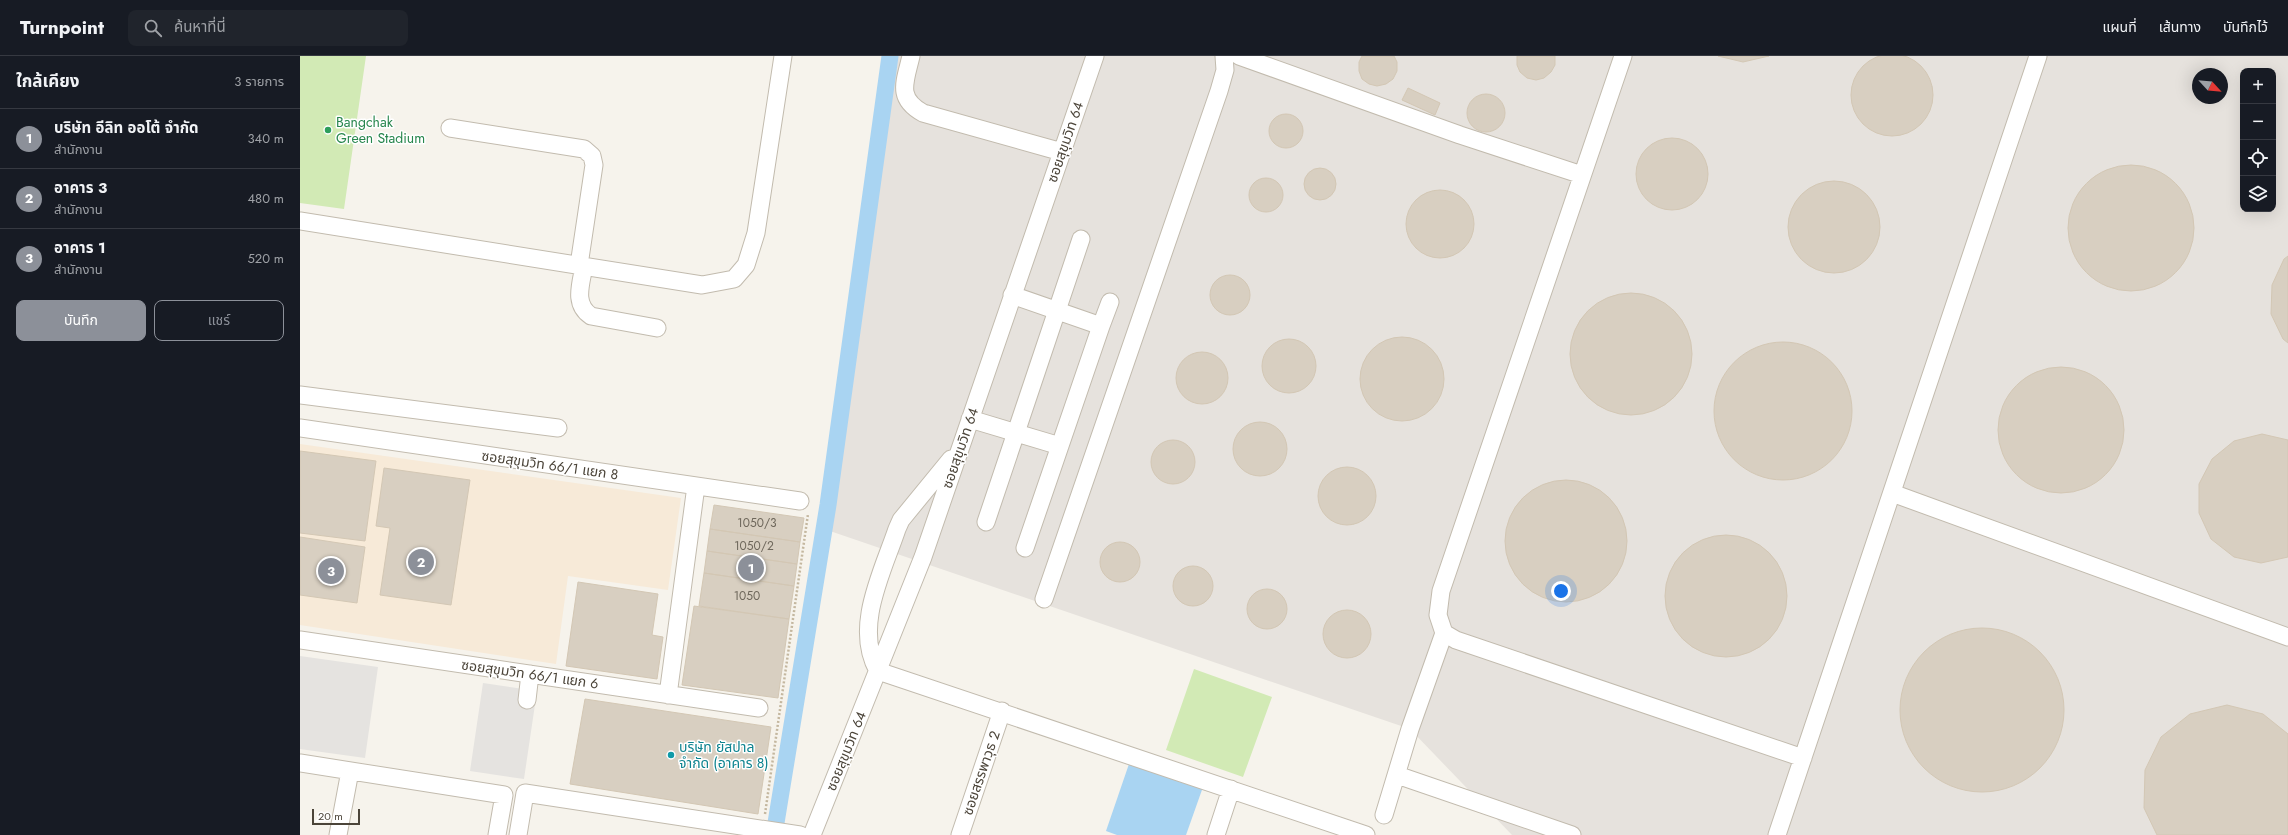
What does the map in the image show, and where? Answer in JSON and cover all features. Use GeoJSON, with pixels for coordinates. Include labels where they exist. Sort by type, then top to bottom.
{"type":"FeatureCollection","features":[{"type":"Feature","properties":{"kind":"street"},"geometry":{"type":"LineString","coordinates":[[300,220],[702,285],[734,279],[746,265],[756,233],[784,56]]}},
{"type":"Feature","properties":{"kind":"street"},"geometry":{"type":"LineString","coordinates":[[911,56],[904,90],[911,106],[924,113],[1062,152]]}},
{"type":"Feature","properties":{"kind":"street","name":"ซอยสุขุมวิท 64"},"geometry":{"type":"LineString","coordinates":[[812,835],[923,557],[1095,56]]}},
{"type":"Feature","properties":{"kind":"street"},"geometry":{"type":"LineString","coordinates":[[1044,599],[1219,91],[1225,70],[1224,56]]}},
{"type":"Feature","properties":{"kind":"street"},"geometry":{"type":"LineString","coordinates":[[1239,56],[1460,135],[1582,175]]}},
{"type":"Feature","properties":{"kind":"street"},"geometry":{"type":"LineString","coordinates":[[1384,815],[1444,633],[1438,615],[1441,591],[1623,56]]}},
{"type":"Feature","properties":{"kind":"street"},"geometry":{"type":"LineString","coordinates":[[1777,835],[2038,56]]}},
{"type":"Feature","properties":{"kind":"street"},"geometry":{"type":"LineString","coordinates":[[450,128],[584,149],[592,156],[594,165],[579,297],[584,312],[591,316],[657,328]]}},
{"type":"Feature","properties":{"kind":"street"},"geometry":{"type":"LineString","coordinates":[[986,522],[1081,239]]}},
{"type":"Feature","properties":{"kind":"street"},"geometry":{"type":"LineString","coordinates":[[1012,295],[1101,326]]}},
{"type":"Feature","properties":{"kind":"street"},"geometry":{"type":"LineString","coordinates":[[1025,548],[1110,302]]}},
{"type":"Feature","properties":{"kind":"street"},"geometry":{"type":"LineString","coordinates":[[300,395],[558,428]]}},
{"type":"Feature","properties":{"kind":"street"},"geometry":{"type":"LineString","coordinates":[[970,419],[1060,446]]}},
{"type":"Feature","properties":{"kind":"street","name":"ซอยสุขุมวิท 66/1 แยก 8"},"geometry":{"type":"LineString","coordinates":[[300,428],[800,501]]}},
{"type":"Feature","properties":{"kind":"street"},"geometry":{"type":"LineString","coordinates":[[961,446],[901,520],[897,528],[872,605],[868,624],[873,659],[878,671],[1002,711],[1366,835]]}},
{"type":"Feature","properties":{"kind":"street"},"geometry":{"type":"LineString","coordinates":[[668,695],[696,486]]}},
{"type":"Feature","properties":{"kind":"street"},"geometry":{"type":"LineString","coordinates":[[1892,493],[2288,637]]}},
{"type":"Feature","properties":{"kind":"street"},"geometry":{"type":"LineString","coordinates":[[1444,633],[1456,640],[1803,758]]}},
{"type":"Feature","properties":{"kind":"street","name":"ซอยสุขุมวิท 66/1 แยก 6"},"geometry":{"type":"LineString","coordinates":[[300,640],[759,708]]}},
{"type":"Feature","properties":{"kind":"street"},"geometry":{"type":"LineString","coordinates":[[527,700],[530,674]]}},
{"type":"Feature","properties":{"kind":"street","name":"ซอยสรรพาวุธ 2"},"geometry":{"type":"LineString","coordinates":[[960,835],[1002,711]]}},
{"type":"Feature","properties":{"kind":"street"},"geometry":{"type":"LineString","coordinates":[[300,763],[504,795],[497,835]]}},
{"type":"Feature","properties":{"kind":"street"},"geometry":{"type":"LineString","coordinates":[[338,835],[350,771]]}},
{"type":"Feature","properties":{"kind":"street"},"geometry":{"type":"LineString","coordinates":[[1397,775],[1572,835]]}},
{"type":"Feature","properties":{"kind":"street"},"geometry":{"type":"LineString","coordinates":[[1216,835],[1231,789]]}},
{"type":"Feature","properties":{"kind":"street"},"geometry":{"type":"LineString","coordinates":[[518,835],[525,793],[796,834]]}},
{"type":"Feature","properties":{"kind":"path"},"geometry":{"type":"LineString","coordinates":[[765,829],[810,502],[800,501]]}},
{"type":"Feature","properties":{"kind":"shaded area"},"geometry":{"type":"Polygon","coordinates":[[[898,56],[2288,56],[2288,835],[1512,835],[1410,729],[827,530],[898,56]]]}},
{"type":"Feature","properties":{"kind":"shaded area"},"geometry":{"type":"Polygon","coordinates":[[[300,444],[681,498],[668,590],[568,576],[556,664],[300,625],[300,444]]]}},
{"type":"Feature","properties":{"kind":"shaded area"},"geometry":{"type":"Polygon","coordinates":[[[300,656],[378,667],[365,758],[300,749],[300,656]]]}},
{"type":"Feature","properties":{"kind":"shaded area"},"geometry":{"type":"Polygon","coordinates":[[[483,683],[537,691],[524,779],[470,771],[483,683]]]}},
{"type":"Feature","properties":{"kind":"green space","name":"Bangchak Green Stadium"},"geometry":{"type":"Polygon","coordinates":[[[300,56],[366,56],[344,209],[300,203],[300,56]]]}},
{"type":"Feature","properties":{"kind":"green space"},"geometry":{"type":"Polygon","coordinates":[[[1194,669],[1272,697],[1243,777],[1166,750],[1194,669]]]}},
{"type":"Feature","properties":{"kind":"water"},"geometry":{"type":"Polygon","coordinates":[[[1130,761],[1203,787],[1186,835],[1117,835],[1106,831],[1130,761]]]}},
{"type":"Feature","properties":{"kind":"building"},"geometry":{"type":"Polygon","coordinates":[[[1892,54],[1908,57],[1921,66],[1930,79],[1933,95],[1930,111],[1921,124],[1908,133],[1892,136],[1876,133],[1863,124],[1854,111],[1851,95],[1854,79],[1863,66],[1876,57],[1892,54]]]}},
{"type":"Feature","properties":{"kind":"building"},"geometry":{"type":"Polygon","coordinates":[[[1362,56],[1394,56],[1397,62],[1397,71],[1393,79],[1386,84],[1377,86],[1369,84],[1362,79],[1359,71],[1359,62],[1362,56]]]}},
{"type":"Feature","properties":{"kind":"building"},"geometry":{"type":"Polygon","coordinates":[[[1517,56],[1555,56],[1555,65],[1551,72],[1544,78],[1536,80],[1527,78],[1520,72],[1517,65],[1517,56]]]}},
{"type":"Feature","properties":{"kind":"building"},"geometry":{"type":"Polygon","coordinates":[[[1718,56],[1769,56],[1743,62],[1718,56]]]}},
{"type":"Feature","properties":{"kind":"building"},"geometry":{"type":"Polygon","coordinates":[[[1408,88],[1440,103],[1435,115],[1402,100],[1408,88]]]}},
{"type":"Feature","properties":{"kind":"building"},"geometry":{"type":"Polygon","coordinates":[[[1482,94],[1490,94],[1500,99],[1504,106],[1504,120],[1500,127],[1490,132],[1482,132],[1472,127],[1470,124],[1467,117],[1467,109],[1472,99],[1475,97],[1482,94]]]}},
{"type":"Feature","properties":{"kind":"building"},"geometry":{"type":"Polygon","coordinates":[[[1283,114],[1289,114],[1293,115],[1300,121],[1303,131],[1302,138],[1296,145],[1289,148],[1283,148],[1279,147],[1272,141],[1269,134],[1269,128],[1270,124],[1276,117],[1283,114]]]}},
{"type":"Feature","properties":{"kind":"building"},"geometry":{"type":"Polygon","coordinates":[[[1672,138],[1692,144],[1702,154],[1708,174],[1702,194],[1692,204],[1672,210],[1652,204],[1642,194],[1636,174],[1642,154],[1652,144],[1672,138]]]}},
{"type":"Feature","properties":{"kind":"building"},"geometry":{"type":"Polygon","coordinates":[[[2137,165],[2161,172],[2176,183],[2187,198],[2193,216],[2193,240],[2187,258],[2176,273],[2161,284],[2143,290],[2125,291],[2101,284],[2086,273],[2075,258],[2069,240],[2068,222],[2075,198],[2086,183],[2101,172],[2119,166],[2137,165]]]}},
{"type":"Feature","properties":{"kind":"building"},"geometry":{"type":"Polygon","coordinates":[[[1317,168],[1323,168],[1333,175],[1336,184],[1335,190],[1329,197],[1323,200],[1317,200],[1307,193],[1304,187],[1304,181],[1311,171],[1317,168]]]}},
{"type":"Feature","properties":{"kind":"building"},"geometry":{"type":"Polygon","coordinates":[[[1263,178],[1269,178],[1273,179],[1280,185],[1283,195],[1282,202],[1276,209],[1269,212],[1263,212],[1259,211],[1252,205],[1249,198],[1249,192],[1250,188],[1256,181],[1263,178]]]}},
{"type":"Feature","properties":{"kind":"building"},"geometry":{"type":"Polygon","coordinates":[[[1834,181],[1852,184],[1867,194],[1877,209],[1880,227],[1877,245],[1867,260],[1852,270],[1834,273],[1816,270],[1801,260],[1791,245],[1788,227],[1791,209],[1801,194],[1816,184],[1834,181]]]}},
{"type":"Feature","properties":{"kind":"building"},"geometry":{"type":"Polygon","coordinates":[[[1433,190],[1447,190],[1459,196],[1468,205],[1474,217],[1472,237],[1464,248],[1453,256],[1447,258],[1433,258],[1427,256],[1416,248],[1408,237],[1406,231],[1406,217],[1408,211],[1416,200],[1427,192],[1433,190]]]}},
{"type":"Feature","properties":{"kind":"building"},"geometry":{"type":"Polygon","coordinates":[[[2288,256],[2288,343],[2283,339],[2271,314],[2272,285],[2284,259],[2288,256]]]}},
{"type":"Feature","properties":{"kind":"building"},"geometry":{"type":"Polygon","coordinates":[[[1226,275],[1234,275],[1241,278],[1247,284],[1250,295],[1247,306],[1241,312],[1234,315],[1226,315],[1219,312],[1213,306],[1210,299],[1210,291],[1213,284],[1219,278],[1226,275]]]}},
{"type":"Feature","properties":{"kind":"building"},"geometry":{"type":"Polygon","coordinates":[[[1631,293],[1643,294],[1654,298],[1665,303],[1674,311],[1682,320],[1687,331],[1691,342],[1691,366],[1687,377],[1682,388],[1674,397],[1665,405],[1654,410],[1643,414],[1631,415],[1619,414],[1608,410],[1597,405],[1588,397],[1580,388],[1575,377],[1571,366],[1570,354],[1571,342],[1575,331],[1580,320],[1588,311],[1597,303],[1608,298],[1619,294],[1631,293]]]}},
{"type":"Feature","properties":{"kind":"building"},"geometry":{"type":"Polygon","coordinates":[[[1394,337],[1410,337],[1426,344],[1437,355],[1444,371],[1444,387],[1441,395],[1432,409],[1426,414],[1410,421],[1394,421],[1378,414],[1367,403],[1360,387],[1360,371],[1367,355],[1378,344],[1394,337]]]}},
{"type":"Feature","properties":{"kind":"building"},"geometry":{"type":"Polygon","coordinates":[[[1284,339],[1294,339],[1304,343],[1312,351],[1316,361],[1316,371],[1312,381],[1304,389],[1294,393],[1284,393],[1274,389],[1266,381],[1262,371],[1262,361],[1266,351],[1274,343],[1284,339]]]}},
{"type":"Feature","properties":{"kind":"building"},"geometry":{"type":"Polygon","coordinates":[[[1790,342],[1810,347],[1822,353],[1837,367],[1847,384],[1851,397],[1851,425],[1847,438],[1841,450],[1827,465],[1810,475],[1797,479],[1776,480],[1756,475],[1744,469],[1729,455],[1719,438],[1715,425],[1714,404],[1719,384],[1725,372],[1739,357],[1756,347],[1769,343],[1790,342]]]}},
{"type":"Feature","properties":{"kind":"building"},"geometry":{"type":"Polygon","coordinates":[[[1202,352],[1212,354],[1220,360],[1226,368],[1228,378],[1226,388],[1220,396],[1212,402],[1202,404],[1192,402],[1184,396],[1178,388],[1176,378],[1178,368],[1184,360],[1192,354],[1202,352]]]}},
{"type":"Feature","properties":{"kind":"building"},"geometry":{"type":"Polygon","coordinates":[[[2067,367],[2091,374],[2106,385],[2117,400],[2123,418],[2123,442],[2117,460],[2106,475],[2091,486],[2073,492],[2055,493],[2031,486],[2016,475],[2005,460],[1999,442],[1998,424],[2005,400],[2016,385],[2031,374],[2049,368],[2067,367]]]}},
{"type":"Feature","properties":{"kind":"building"},"geometry":{"type":"Polygon","coordinates":[[[1255,422],[1265,422],[1275,426],[1283,434],[1287,444],[1287,454],[1283,464],[1275,472],[1265,476],[1255,476],[1245,472],[1237,464],[1233,454],[1233,444],[1237,434],[1245,426],[1255,422]]]}},
{"type":"Feature","properties":{"kind":"building"},"geometry":{"type":"Polygon","coordinates":[[[2262,434],[2288,440],[2288,557],[2261,563],[2234,557],[2211,539],[2199,513],[2199,484],[2212,459],[2234,441],[2262,434]]]}},
{"type":"Feature","properties":{"kind":"building"},"geometry":{"type":"Polygon","coordinates":[[[1173,440],[1185,444],[1191,450],[1195,462],[1191,474],[1185,480],[1173,484],[1161,480],[1155,474],[1151,462],[1155,450],[1161,444],[1173,440]]]}},
{"type":"Feature","properties":{"kind":"building"},"geometry":{"type":"Polygon","coordinates":[[[300,451],[376,461],[365,541],[300,533],[300,451]]]}},
{"type":"Feature","properties":{"kind":"building"},"geometry":{"type":"Polygon","coordinates":[[[1341,467],[1353,467],[1363,471],[1372,480],[1376,490],[1376,502],[1368,517],[1353,525],[1341,525],[1331,521],[1322,512],[1318,502],[1318,490],[1322,480],[1331,471],[1341,467]]]}},
{"type":"Feature","properties":{"kind":"building"},"geometry":{"type":"Polygon","coordinates":[[[384,468],[470,480],[451,605],[380,595],[390,528],[376,526],[384,468]]]}},
{"type":"Feature","properties":{"kind":"building"},"geometry":{"type":"Polygon","coordinates":[[[1566,480],[1578,481],[1589,485],[1600,490],[1609,498],[1617,507],[1622,518],[1626,529],[1626,553],[1622,564],[1617,575],[1609,584],[1600,592],[1589,597],[1578,601],[1566,602],[1554,601],[1543,597],[1532,592],[1523,584],[1515,575],[1510,564],[1506,553],[1505,541],[1506,529],[1510,518],[1515,507],[1523,498],[1532,490],[1543,485],[1554,481],[1566,480]]]}},
{"type":"Feature","properties":{"kind":"building"},"geometry":{"type":"Polygon","coordinates":[[[714,505],[804,518],[800,542],[710,529],[714,505]]]}},
{"type":"Feature","properties":{"kind":"building"},"geometry":{"type":"Polygon","coordinates":[[[710,529],[800,542],[797,564],[707,551],[710,529]]]}},
{"type":"Feature","properties":{"kind":"building"},"geometry":{"type":"Polygon","coordinates":[[[1726,535],[1738,536],[1749,540],[1760,545],[1769,553],[1777,562],[1782,573],[1786,584],[1786,608],[1782,619],[1777,630],[1769,639],[1760,647],[1749,652],[1738,656],[1726,657],[1714,656],[1703,652],[1692,647],[1683,639],[1675,630],[1670,619],[1666,608],[1665,596],[1666,584],[1670,573],[1675,562],[1683,553],[1692,545],[1703,540],[1714,536],[1726,535]]]}},
{"type":"Feature","properties":{"kind":"building"},"geometry":{"type":"Polygon","coordinates":[[[300,537],[365,547],[357,603],[300,595],[300,537]]]}},
{"type":"Feature","properties":{"kind":"building"},"geometry":{"type":"Polygon","coordinates":[[[1124,542],[1131,545],[1137,551],[1140,562],[1139,570],[1131,579],[1124,582],[1116,582],[1109,579],[1101,570],[1100,558],[1103,551],[1112,543],[1124,542]]]}},
{"type":"Feature","properties":{"kind":"building"},"geometry":{"type":"Polygon","coordinates":[[[707,551],[797,564],[794,586],[704,573],[707,551]]]}},
{"type":"Feature","properties":{"kind":"building"},"geometry":{"type":"Polygon","coordinates":[[[1197,566],[1204,569],[1210,575],[1213,586],[1212,594],[1204,603],[1197,606],[1189,606],[1182,603],[1174,594],[1173,582],[1176,575],[1185,567],[1197,566]]]}},
{"type":"Feature","properties":{"kind":"building"},"geometry":{"type":"Polygon","coordinates":[[[704,573],[794,586],[789,619],[699,606],[704,573]]]}},
{"type":"Feature","properties":{"kind":"building"},"geometry":{"type":"Polygon","coordinates":[[[578,582],[658,594],[652,635],[663,637],[657,679],[566,666],[578,582]]]}},
{"type":"Feature","properties":{"kind":"building"},"geometry":{"type":"Polygon","coordinates":[[[1271,589],[1278,592],[1284,598],[1287,609],[1286,617],[1278,626],[1271,629],[1263,629],[1256,626],[1248,617],[1247,605],[1250,598],[1259,590],[1271,589]]]}},
{"type":"Feature","properties":{"kind":"building"},"geometry":{"type":"Polygon","coordinates":[[[694,606],[789,619],[778,698],[682,685],[694,606]]]}},
{"type":"Feature","properties":{"kind":"building"},"geometry":{"type":"Polygon","coordinates":[[[1347,610],[1356,612],[1364,617],[1369,625],[1371,634],[1369,643],[1364,651],[1356,656],[1347,658],[1338,656],[1330,651],[1325,643],[1323,634],[1325,625],[1330,617],[1338,612],[1347,610]]]}},
{"type":"Feature","properties":{"kind":"building"},"geometry":{"type":"Polygon","coordinates":[[[1974,628],[1990,628],[2006,631],[2021,637],[2034,646],[2046,658],[2055,671],[2061,686],[2064,710],[2063,726],[2055,749],[2046,762],[2034,774],[2021,783],[2006,789],[1990,792],[1974,792],[1958,789],[1943,783],[1930,774],[1918,762],[1909,749],[1903,734],[1900,718],[1900,702],[1903,686],[1909,671],[1918,658],[1930,646],[1943,637],[1958,631],[1974,628]]]}},
{"type":"Feature","properties":{"kind":"building","name":"บริษัท ยัสปาล จำกัด (อาคาร 8)"},"geometry":{"type":"Polygon","coordinates":[[[585,699],[771,727],[758,814],[570,784],[585,699]]]}},
{"type":"Feature","properties":{"kind":"building"},"geometry":{"type":"Polygon","coordinates":[[[2227,705],[2263,714],[2288,734],[2288,835],[2157,835],[2144,808],[2145,770],[2161,737],[2190,714],[2227,705]]]}},
{"type":"Feature","properties":{"kind":"waterway"},"geometry":{"type":"LineString","coordinates":[[774,835],[828,505],[890,56]]}},
{"type":"Feature","properties":{"kind":"place","name":"Bangchak Green Stadium"},"geometry":{"type":"Point","coordinates":[328,130]}},
{"type":"Feature","properties":{"kind":"place","name":"อาคาร 3"},"geometry":{"type":"Point","coordinates":[421,562]}},
{"type":"Feature","properties":{"kind":"place","name":"บริษัท อีลิท ออโต้ จำกัด"},"geometry":{"type":"Point","coordinates":[751,568]}},
{"type":"Feature","properties":{"kind":"place","name":"อาคาร 1"},"geometry":{"type":"Point","coordinates":[331,571]}},
{"type":"Feature","properties":{"kind":"place","name":"บริษัท ยัสปาล จำกัด (อาคาร 8)"},"geometry":{"type":"Point","coordinates":[671,755]}}]}
